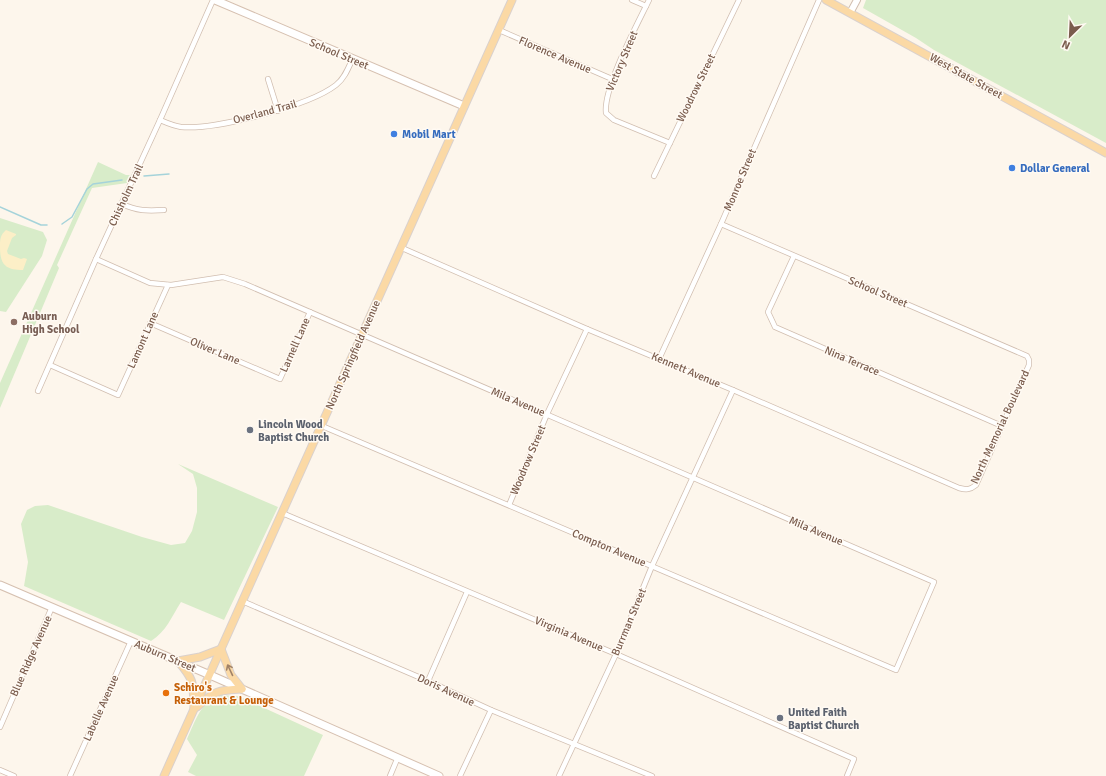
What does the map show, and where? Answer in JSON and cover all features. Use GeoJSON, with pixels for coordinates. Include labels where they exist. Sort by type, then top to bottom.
{"type":"FeatureCollection","features":[{"type":"Feature","properties":{"kind":"main road","name":"School Street"},"geometry":{"type":"LineString","coordinates":[[214,0],[352,60],[464,106]]}},
{"type":"Feature","properties":{"kind":"main road","name":"North Springfield Avenue"},"geometry":{"type":"LineString","coordinates":[[164,776],[512,0]]}},
{"type":"Feature","properties":{"kind":"main road","name":"West State Street"},"geometry":{"type":"LineString","coordinates":[[826,0],[1106,153]]}},
{"type":"Feature","properties":{"kind":"main road","name":"Auburn Street"},"geometry":{"type":"LineString","coordinates":[[0,585],[178,661],[439,776]]}},
{"type":"Feature","properties":{"kind":"main road"},"geometry":{"type":"LineString","coordinates":[[194,710],[192,680],[178,661],[200,657],[222,649],[231,675],[242,689]]}},
{"type":"Feature","properties":{"kind":"main road"},"geometry":{"type":"LineString","coordinates":[[194,710],[213,693],[224,690],[242,689]]}},
{"type":"Feature","properties":{"kind":"street","name":"Chisholm Trail"},"geometry":{"type":"LineString","coordinates":[[38,391],[96,259],[214,0]]}},
{"type":"Feature","properties":{"kind":"street"},"geometry":{"type":"LineString","coordinates":[[632,0],[646,6]]}},
{"type":"Feature","properties":{"kind":"street","name":"Victory Street"},"geometry":{"type":"LineString","coordinates":[[649,0],[612,79],[605,106],[606,114],[614,120],[670,143]]}},
{"type":"Feature","properties":{"kind":"street","name":"Woodrow Street"},"geometry":{"type":"LineString","coordinates":[[654,176],[739,0]]}},
{"type":"Feature","properties":{"kind":"street","name":"Monroe Street"},"geometry":{"type":"LineString","coordinates":[[659,359],[721,224],[819,0]]}},
{"type":"Feature","properties":{"kind":"street"},"geometry":{"type":"LineString","coordinates":[[850,13],[857,0]]}},
{"type":"Feature","properties":{"kind":"street","name":"Florence Avenue"},"geometry":{"type":"LineString","coordinates":[[499,30],[612,79]]}},
{"type":"Feature","properties":{"kind":"street","name":"Overland Trail"},"geometry":{"type":"LineString","coordinates":[[160,120],[180,127],[194,126],[224,123],[278,111],[320,95],[336,85],[342,79],[352,60]]}},
{"type":"Feature","properties":{"kind":"street"},"geometry":{"type":"LineString","coordinates":[[268,79],[278,111]]}},
{"type":"Feature","properties":{"kind":"street"},"geometry":{"type":"LineString","coordinates":[[122,204],[132,209],[143,211],[164,210]]}},
{"type":"Feature","properties":{"kind":"street","name":"School Street"},"geometry":{"type":"LineString","coordinates":[[721,224],[1027,356],[1029,365]]}},
{"type":"Feature","properties":{"kind":"street","name":"Kennett Avenue"},"geometry":{"type":"LineString","coordinates":[[402,248],[959,488],[970,490]]}},
{"type":"Feature","properties":{"kind":"street","name":"Nina Terrace"},"geometry":{"type":"LineString","coordinates":[[794,256],[768,312],[775,328],[1002,426]]}},
{"type":"Feature","properties":{"kind":"street","name":"Mila Avenue"},"geometry":{"type":"LineString","coordinates":[[96,259],[150,283],[168,285],[223,277],[245,284],[934,582],[896,670]]}},
{"type":"Feature","properties":{"kind":"street","name":"Lamont Lane"},"geometry":{"type":"LineString","coordinates":[[50,365],[118,395],[168,285]]}},
{"type":"Feature","properties":{"kind":"street","name":"Larnell Lane"},"geometry":{"type":"LineString","coordinates":[[280,379],[310,312]]}},
{"type":"Feature","properties":{"kind":"street","name":"Oliver Lane"},"geometry":{"type":"LineString","coordinates":[[150,323],[280,379]]}},
{"type":"Feature","properties":{"kind":"street","name":"Woodrow Street"},"geometry":{"type":"LineString","coordinates":[[509,505],[547,414],[587,329]]}},
{"type":"Feature","properties":{"kind":"street","name":"North Memorial Boulevard"},"geometry":{"type":"LineString","coordinates":[[970,490],[976,485],[1029,365]]}},
{"type":"Feature","properties":{"kind":"street","name":"Burrman Street"},"geometry":{"type":"LineString","coordinates":[[559,776],[616,654],[652,566],[733,390]]}},
{"type":"Feature","properties":{"kind":"street","name":"Compton Avenue"},"geometry":{"type":"LineString","coordinates":[[322,426],[896,670]]}},
{"type":"Feature","properties":{"kind":"street","name":"Virginia Avenue"},"geometry":{"type":"LineString","coordinates":[[282,513],[616,654],[854,759],[847,776]]}},
{"type":"Feature","properties":{"kind":"street"},"geometry":{"type":"LineString","coordinates":[[428,681],[468,592]]}},
{"type":"Feature","properties":{"kind":"street","name":"Doris Avenue"},"geometry":{"type":"LineString","coordinates":[[242,601],[428,681],[491,710],[652,776]]}},
{"type":"Feature","properties":{"kind":"street","name":"Blue Ridge Avenue"},"geometry":{"type":"LineString","coordinates":[[0,727],[52,607]]}},
{"type":"Feature","properties":{"kind":"street","name":"Labelle Avenue"},"geometry":{"type":"LineString","coordinates":[[70,776],[131,641]]}},
{"type":"Feature","properties":{"kind":"street"},"geometry":{"type":"LineString","coordinates":[[460,776],[491,710]]}},
{"type":"Feature","properties":{"kind":"street"},"geometry":{"type":"LineString","coordinates":[[390,776],[398,757]]}},
{"type":"Feature","properties":{"kind":"street"},"geometry":{"type":"LineString","coordinates":[[0,770],[14,776]]}},
{"type":"Feature","properties":{"kind":"green space"},"geometry":{"type":"Polygon","coordinates":[[[866,0],[1106,0],[1106,143],[934,50],[863,8],[866,0]]]}},
{"type":"Feature","properties":{"kind":"green space"},"geometry":{"type":"Polygon","coordinates":[[[98,162],[126,175],[131,175],[127,183],[92,188],[57,265],[59,268],[0,408],[0,383],[98,162]]]}},
{"type":"Feature","properties":{"kind":"green space"},"geometry":{"type":"Polygon","coordinates":[[[0,218],[43,232],[47,240],[42,256],[6,312],[0,311],[0,218]]]}},
{"type":"Feature","properties":{"kind":"green space"},"geometry":{"type":"Polygon","coordinates":[[[178,464],[278,507],[224,620],[181,602],[165,628],[151,641],[24,586],[28,562],[21,524],[27,510],[35,506],[48,505],[142,537],[171,545],[185,543],[192,531],[197,512],[197,488],[193,474],[178,464]]]}},
{"type":"Feature","properties":{"kind":"green space"},"geometry":{"type":"Polygon","coordinates":[[[221,695],[237,696],[245,699],[323,735],[304,776],[196,776],[188,772],[197,755],[187,739],[200,712],[208,702],[221,695]]]}},
{"type":"Feature","properties":{"kind":"sand"},"geometry":{"type":"Polygon","coordinates":[[[6,230],[16,234],[12,238],[7,251],[8,254],[21,259],[27,259],[23,270],[8,267],[1,258],[0,240],[1,236],[6,230]]]}},
{"type":"Feature","properties":{"kind":"waterway"},"geometry":{"type":"LineString","coordinates":[[144,176],[169,174]]}},
{"type":"Feature","properties":{"kind":"waterway"},"geometry":{"type":"LineString","coordinates":[[62,224],[72,217],[87,189],[93,184],[122,180]]}},
{"type":"Feature","properties":{"kind":"waterway"},"geometry":{"type":"LineString","coordinates":[[0,207],[41,225],[47,225]]}},
{"type":"Feature","properties":{"kind":"place","name":"Mobil Mart"},"geometry":{"type":"Point","coordinates":[394,134]}},
{"type":"Feature","properties":{"kind":"place","name":"Dollar General"},"geometry":{"type":"Point","coordinates":[1012,168]}},
{"type":"Feature","properties":{"kind":"place","name":"Auburn High School"},"geometry":{"type":"Point","coordinates":[14,322]}},
{"type":"Feature","properties":{"kind":"place","name":"Lincoln Wood Baptist Church"},"geometry":{"type":"Point","coordinates":[250,430]}},
{"type":"Feature","properties":{"kind":"place","name":"Schiro's Restaurant & Lounge"},"geometry":{"type":"Point","coordinates":[166,693]}},
{"type":"Feature","properties":{"kind":"place","name":"United Faith Baptist Church"},"geometry":{"type":"Point","coordinates":[780,718]}}]}
